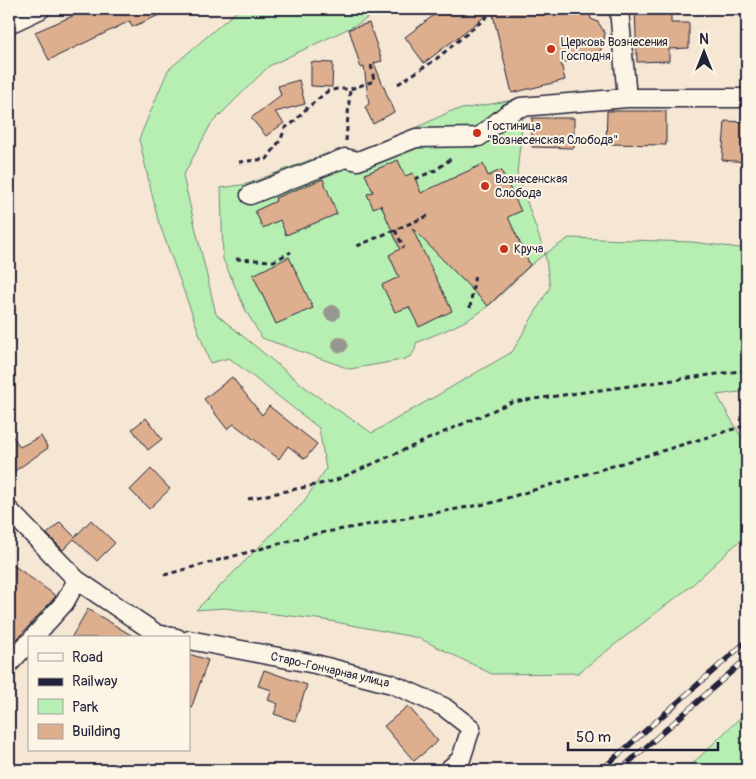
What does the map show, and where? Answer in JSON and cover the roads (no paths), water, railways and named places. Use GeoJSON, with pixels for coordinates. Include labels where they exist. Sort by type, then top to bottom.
{"type":"FeatureCollection","features":[{"type":"Feature","properties":{"kind":"street"},"geometry":{"type":"LineString","coordinates":[[9,24],[41,9]]}},
{"type":"Feature","properties":{"kind":"street"},"geometry":{"type":"LineString","coordinates":[[619,9],[627,98]]}},
{"type":"Feature","properties":{"kind":"street"},"geometry":{"type":"LineString","coordinates":[[250,195],[345,158],[358,161],[416,138],[480,137],[507,114],[521,107],[627,98],[747,98]]}},
{"type":"Feature","properties":{"kind":"street"},"geometry":{"type":"LineString","coordinates":[[9,510],[77,580],[157,634],[167,636]]}},
{"type":"Feature","properties":{"kind":"street"},"geometry":{"type":"LineString","coordinates":[[35,636],[65,602],[77,580]]}},
{"type":"Feature","properties":{"kind":"street","name":"Старо-Гончарная улица"},"geometry":{"type":"LineString","coordinates":[[190,640],[315,664],[392,684],[444,707],[471,728],[461,760],[448,770]]}},
{"type":"Feature","properties":{"kind":"street"},"geometry":{"type":"LineString","coordinates":[[9,664],[28,643]]}},
{"type":"Feature","properties":{"kind":"railway"},"geometry":{"type":"LineString","coordinates":[[601,770],[747,641]]}},
{"type":"Feature","properties":{"kind":"railway"},"geometry":{"type":"LineString","coordinates":[[620,770],[747,658]]}},
{"type":"Feature","properties":{"kind":"place","name":"Церковь Вознесения Господня"},"geometry":{"type":"Point","coordinates":[551,49]}},
{"type":"Feature","properties":{"kind":"place","name":"Гостиница \"Вознесенская Слобода\""},"geometry":{"type":"Point","coordinates":[477,133]}},
{"type":"Feature","properties":{"kind":"place","name":"Вознесенская Слобода"},"geometry":{"type":"Point","coordinates":[485,186]}},
{"type":"Feature","properties":{"kind":"place","name":"Круча"},"geometry":{"type":"Point","coordinates":[504,249]}}]}
